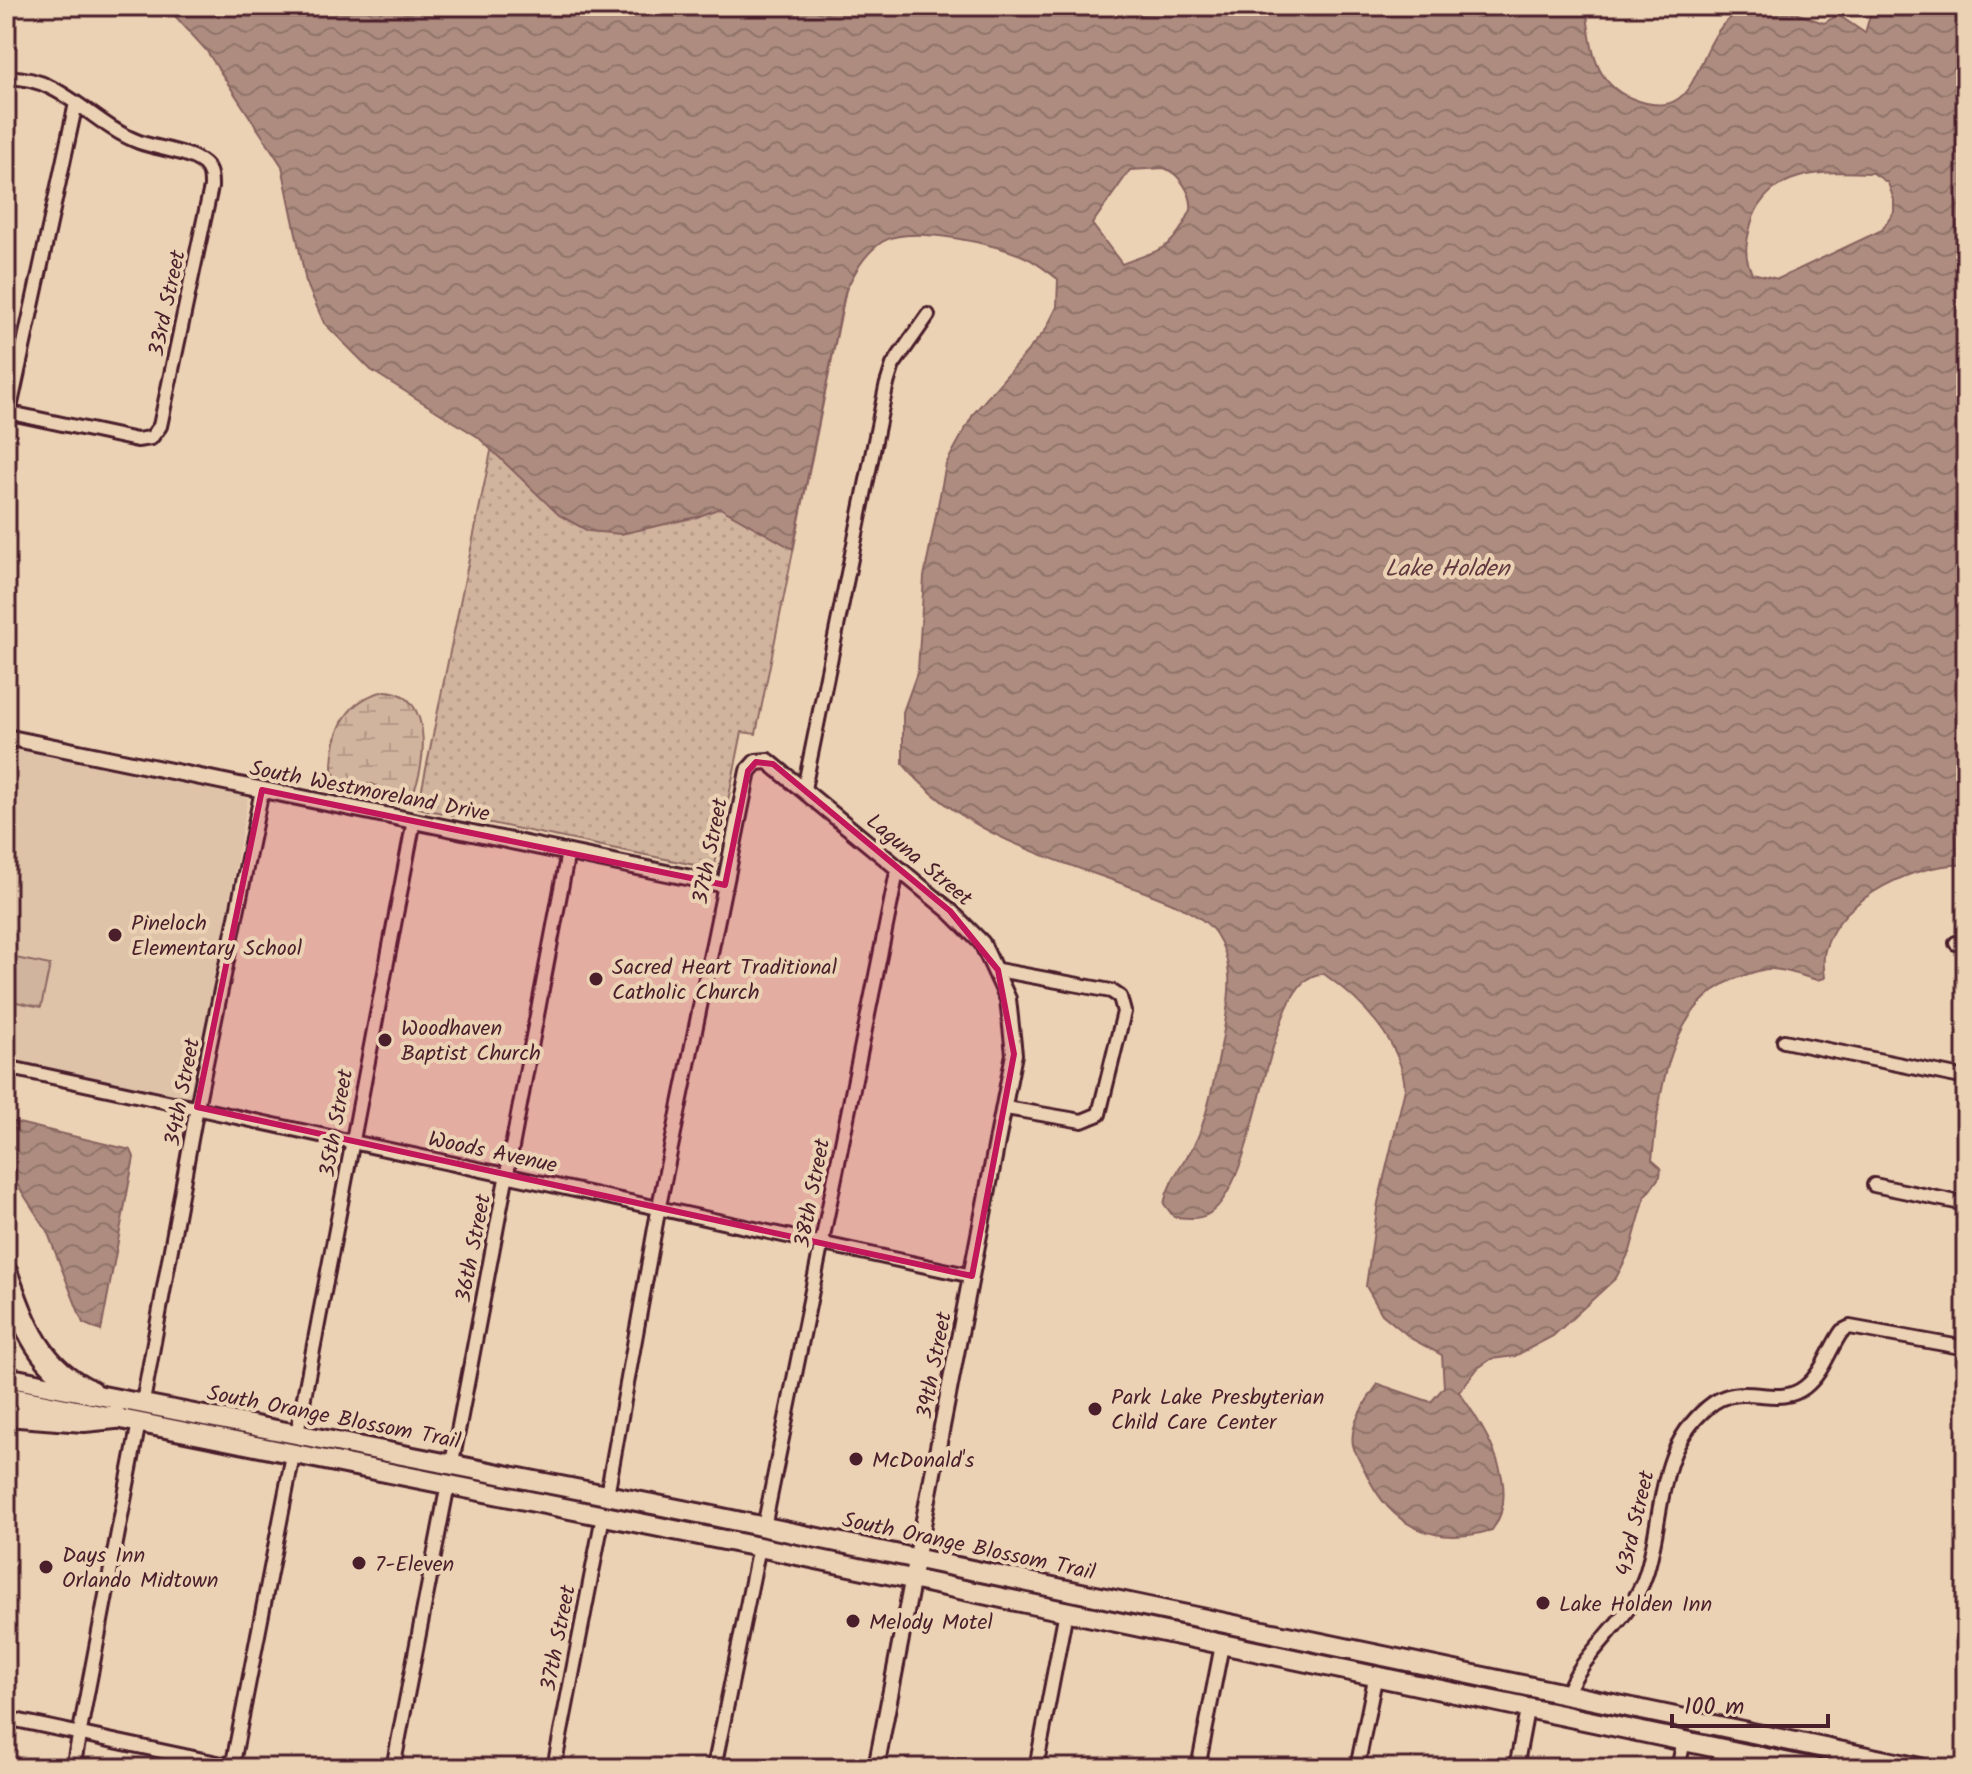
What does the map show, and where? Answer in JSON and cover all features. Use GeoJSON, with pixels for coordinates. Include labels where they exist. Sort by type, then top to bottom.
{"type":"FeatureCollection","features":[{"type":"Feature","properties":{"kind":"highway"},"geometry":{"type":"LineString","coordinates":[[6,1274],[35,1344],[62,1376],[90,1402]]}},
{"type":"Feature","properties":{"kind":"highway"},"geometry":{"type":"LineString","coordinates":[[6,1404],[90,1402]]}},
{"type":"Feature","properties":{"kind":"highway"},"geometry":{"type":"LineString","coordinates":[[6,1414],[75,1420],[115,1417]]}},
{"type":"Feature","properties":{"kind":"main road","name":"South Orange Blossom Trail"},"geometry":{"type":"LineString","coordinates":[[6,1377],[90,1402],[115,1417],[759,1547],[1375,1679],[1813,1768]]}},
{"type":"Feature","properties":{"kind":"main road","name":"South Orange Blossom Trail"},"geometry":{"type":"LineString","coordinates":[[6,1396],[143,1402],[917,1558],[1914,1767]]}},
{"type":"Feature","properties":{"kind":"main road"},"geometry":{"type":"LineString","coordinates":[[139,1422],[174,1422],[269,1440],[297,1434]]}},
{"type":"Feature","properties":{"kind":"main road"},"geometry":{"type":"LineString","coordinates":[[293,1455],[327,1450],[396,1462],[424,1458]]}},
{"type":"Feature","properties":{"kind":"main road"},"geometry":{"type":"LineString","coordinates":[[1222,1645],[1240,1634],[1258,1631]]}},
{"type":"Feature","properties":{"kind":"main road"},"geometry":{"type":"LineString","coordinates":[[1790,1763],[1811,1763],[1823,1759],[1832,1750]]}},
{"type":"Feature","properties":{"kind":"main road"},"geometry":{"type":"LineString","coordinates":[[1860,1768],[1914,1767]]}},
{"type":"Feature","properties":{"kind":"street"},"geometry":{"type":"LineString","coordinates":[[6,78],[38,81],[60,90],[76,103],[8,413]]}},
{"type":"Feature","properties":{"kind":"street","name":"33rd Street"},"geometry":{"type":"LineString","coordinates":[[8,413],[137,440],[151,438],[160,426],[211,187],[210,172],[202,162],[136,141],[76,103]]}},
{"type":"Feature","properties":{"kind":"street"},"geometry":{"type":"LineString","coordinates":[[804,789],[886,387],[893,365],[928,315]]}},
{"type":"Feature","properties":{"kind":"street","name":"South Westmoreland Drive"},"geometry":{"type":"LineString","coordinates":[[6,737],[725,885]]}},
{"type":"Feature","properties":{"kind":"street","name":"37th Street"},"geometry":{"type":"LineString","coordinates":[[607,1495],[659,1206],[745,781],[751,765],[768,761],[804,789]]}},
{"type":"Feature","properties":{"kind":"street","name":"Laguna Street"},"geometry":{"type":"LineString","coordinates":[[804,789],[898,867],[982,943],[998,970]]}},
{"type":"Feature","properties":{"kind":"street","name":"34th Street"},"geometry":{"type":"LineString","coordinates":[[143,1402],[197,1107],[262,790]]}},
{"type":"Feature","properties":{"kind":"street","name":"35th Street"},"geometry":{"type":"LineString","coordinates":[[297,1434],[414,820]]}},
{"type":"Feature","properties":{"kind":"street","name":"36th Street"},"geometry":{"type":"LineString","coordinates":[[452,1463],[568,852]]}},
{"type":"Feature","properties":{"kind":"street","name":"38th Street"},"geometry":{"type":"LineString","coordinates":[[764,1527],[898,867]]}},
{"type":"Feature","properties":{"kind":"street"},"geometry":{"type":"LineString","coordinates":[[998,970],[1111,991],[1120,997],[1124,1012],[1099,1114],[1082,1121],[1006,1108]]}},
{"type":"Feature","properties":{"kind":"street","name":"39th Street"},"geometry":{"type":"LineString","coordinates":[[876,1768],[1006,1108],[1014,1054],[1013,1029],[1008,999],[998,970]]}},
{"type":"Feature","properties":{"kind":"street"},"geometry":{"type":"LineString","coordinates":[[1784,1041],[1966,1078]]}},
{"type":"Feature","properties":{"kind":"street","name":"Woods Avenue"},"geometry":{"type":"LineString","coordinates":[[6,1067],[972,1276]]}},
{"type":"Feature","properties":{"kind":"street"},"geometry":{"type":"LineString","coordinates":[[1874,1185],[1966,1204]]}},
{"type":"Feature","properties":{"kind":"street","name":"43rd Street"},"geometry":{"type":"LineString","coordinates":[[1566,1696],[1580,1668],[1621,1621],[1634,1601],[1646,1574],[1672,1451],[1690,1423],[1709,1406],[1723,1395],[1748,1391],[1793,1395],[1807,1386],[1842,1331],[1850,1327],[1966,1348]]}},
{"type":"Feature","properties":{"kind":"street"},"geometry":{"type":"LineString","coordinates":[[73,1768],[139,1422]]}},
{"type":"Feature","properties":{"kind":"street"},"geometry":{"type":"LineString","coordinates":[[6,1718],[235,1767],[293,1455]]}},
{"type":"Feature","properties":{"kind":"street"},"geometry":{"type":"LineString","coordinates":[[393,1768],[448,1484]]}},
{"type":"Feature","properties":{"kind":"street","name":"37th Street"},"geometry":{"type":"LineString","coordinates":[[554,1768],[603,1516]]}},
{"type":"Feature","properties":{"kind":"street"},"geometry":{"type":"LineString","coordinates":[[714,1768],[759,1547]]}},
{"type":"Feature","properties":{"kind":"street"},"geometry":{"type":"LineString","coordinates":[[1036,1768],[1066,1611]]}},
{"type":"Feature","properties":{"kind":"street"},"geometry":{"type":"LineString","coordinates":[[1198,1768],[1222,1645]]}},
{"type":"Feature","properties":{"kind":"street"},"geometry":{"type":"LineString","coordinates":[[1357,1768],[1375,1679]]}},
{"type":"Feature","properties":{"kind":"street"},"geometry":{"type":"LineString","coordinates":[[1516,1768],[1527,1710]]}},
{"type":"Feature","properties":{"kind":"street"},"geometry":{"type":"LineString","coordinates":[[1678,1768],[1684,1741]]}},
{"type":"Feature","properties":{"kind":"highlighted area"},"geometry":{"type":"Polygon","coordinates":[[[756,762],[773,764],[950,911],[998,970],[1014,1054],[972,1276],[197,1107],[262,790],[725,885],[748,771],[756,762]]]}},
{"type":"Feature","properties":{"kind":"shaded area","name":"Pineloch Elementary School"},"geometry":{"type":"Polygon","coordinates":[[[6,742],[240,790],[248,799],[194,1093],[186,1099],[6,1061],[6,742]]]}},
{"type":"Feature","properties":{"kind":"green space"},"geometry":{"type":"Polygon","coordinates":[[[542,202],[851,265],[756,734],[742,732],[714,869],[418,808],[542,202]]]}},
{"type":"Feature","properties":{"kind":"green space"},"geometry":{"type":"Polygon","coordinates":[[[385,691],[401,695],[412,704],[422,732],[421,767],[412,795],[405,798],[372,784],[344,786],[332,771],[338,731],[344,720],[360,702],[385,691]]]}},
{"type":"Feature","properties":{"kind":"green space"},"geometry":{"type":"Polygon","coordinates":[[[6,956],[50,965],[41,1007],[6,1000],[6,956]]]}},
{"type":"Feature","properties":{"kind":"water","name":"Lake Holden"},"geometry":{"type":"Polygon","coordinates":[[[166,6],[1586,6],[1592,48],[1608,82],[1631,98],[1656,105],[1674,101],[1686,91],[1714,38],[1726,22],[1743,10],[1774,8],[1824,23],[1838,15],[1865,33],[1871,12],[1879,6],[1966,6],[1966,865],[1905,876],[1864,898],[1834,929],[1824,955],[1825,978],[1817,980],[1782,970],[1762,970],[1716,989],[1697,1007],[1682,1029],[1664,1080],[1652,1160],[1661,1168],[1660,1176],[1645,1197],[1630,1251],[1616,1278],[1553,1336],[1515,1356],[1491,1359],[1478,1368],[1459,1392],[1489,1441],[1502,1478],[1504,1496],[1501,1514],[1492,1530],[1471,1535],[1433,1534],[1402,1519],[1376,1492],[1353,1445],[1356,1421],[1378,1384],[1431,1402],[1444,1387],[1442,1355],[1412,1339],[1382,1314],[1366,1286],[1378,1203],[1405,1089],[1396,1054],[1377,1023],[1352,996],[1324,974],[1304,981],[1289,1004],[1276,1037],[1242,1160],[1228,1192],[1210,1213],[1202,1217],[1174,1217],[1164,1204],[1166,1194],[1202,1126],[1223,1033],[1229,975],[1219,939],[1203,921],[1177,905],[1031,850],[962,816],[931,792],[903,764],[903,712],[918,670],[924,577],[946,464],[974,413],[1045,331],[1057,307],[1058,279],[1027,258],[976,242],[912,235],[882,242],[865,258],[845,292],[793,549],[720,508],[697,517],[621,534],[588,531],[559,515],[478,437],[371,370],[324,323],[306,282],[282,166],[206,50],[166,6]],[[1164,168],[1130,170],[1092,224],[1122,264],[1171,242],[1191,210],[1190,197],[1184,185],[1175,174],[1164,168]],[[1818,173],[1784,183],[1770,192],[1759,206],[1748,237],[1746,255],[1752,273],[1778,279],[1882,230],[1894,212],[1894,200],[1888,183],[1873,173],[1818,173]]]}},
{"type":"Feature","properties":{"kind":"water"},"geometry":{"type":"Polygon","coordinates":[[[6,1120],[131,1150],[134,1157],[101,1331],[83,1323],[47,1231],[6,1167],[6,1120]]]}},
{"type":"Feature","properties":{"kind":"place","name":"Pineloch Elementary School"},"geometry":{"type":"Point","coordinates":[115,935]}},
{"type":"Feature","properties":{"kind":"place","name":"Sacred Heart Traditional Catholic Church"},"geometry":{"type":"Point","coordinates":[596,979]}},
{"type":"Feature","properties":{"kind":"place","name":"Woodhaven Baptist Church"},"geometry":{"type":"Point","coordinates":[385,1040]}},
{"type":"Feature","properties":{"kind":"place","name":"Park Lake Presbyterian Child Care Center"},"geometry":{"type":"Point","coordinates":[1095,1409]}},
{"type":"Feature","properties":{"kind":"place","name":"McDonald's"},"geometry":{"type":"Point","coordinates":[856,1459]}},
{"type":"Feature","properties":{"kind":"place","name":"7-Eleven"},"geometry":{"type":"Point","coordinates":[359,1563]}},
{"type":"Feature","properties":{"kind":"place","name":"Days Inn Orlando Midtown"},"geometry":{"type":"Point","coordinates":[46,1567]}},
{"type":"Feature","properties":{"kind":"place","name":"Lake Holden Inn"},"geometry":{"type":"Point","coordinates":[1543,1603]}},
{"type":"Feature","properties":{"kind":"place","name":"Melody Motel"},"geometry":{"type":"Point","coordinates":[853,1621]}}]}
